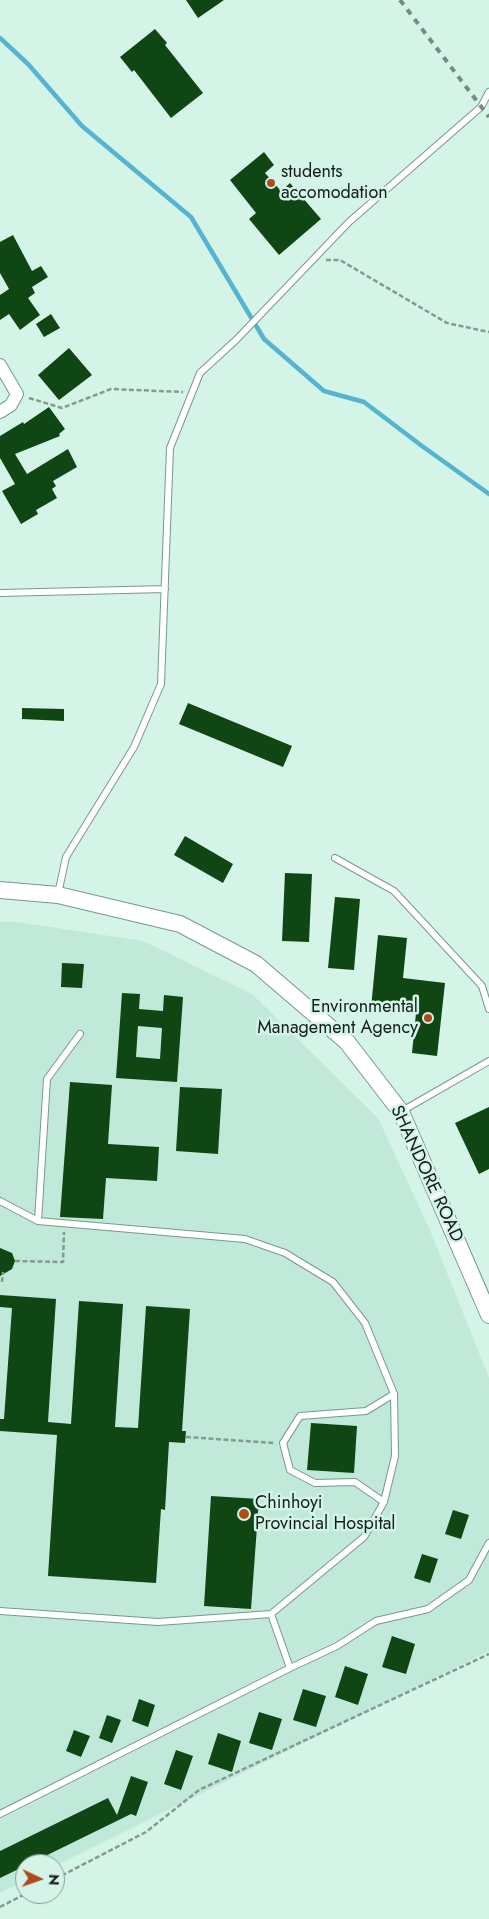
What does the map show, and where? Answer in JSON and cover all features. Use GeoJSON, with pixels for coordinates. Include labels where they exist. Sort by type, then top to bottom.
{"type":"FeatureCollection","features":[{"type":"Feature","properties":{"kind":"street"},"geometry":{"type":"LineString","coordinates":[[0,365],[17,394],[11,405],[0,412]]}},
{"type":"Feature","properties":{"kind":"street","name":"SHANDORE ROAD"},"geometry":{"type":"LineString","coordinates":[[0,890],[58,895],[180,924],[256,964],[347,1042],[401,1112],[489,1315]]}},
{"type":"Feature","properties":{"kind":"lane"},"geometry":{"type":"LineString","coordinates":[[58,895],[66,857],[134,747],[161,684],[170,448],[200,373],[236,340],[349,222],[481,107],[489,92]]}},
{"type":"Feature","properties":{"kind":"lane"},"geometry":{"type":"LineString","coordinates":[[0,593],[165,588]]}},
{"type":"Feature","properties":{"kind":"lane"},"geometry":{"type":"LineString","coordinates":[[335,858],[394,891],[482,986],[489,1009]]}},
{"type":"Feature","properties":{"kind":"lane"},"geometry":{"type":"LineString","coordinates":[[38,1221],[47,1079],[80,1034]]}},
{"type":"Feature","properties":{"kind":"lane"},"geometry":{"type":"LineString","coordinates":[[401,1112],[489,1061]]}},
{"type":"Feature","properties":{"kind":"lane"},"geometry":{"type":"LineString","coordinates":[[0,1201],[38,1221],[245,1239],[285,1253],[333,1282],[365,1323],[394,1394],[395,1456],[384,1502],[364,1537],[271,1614],[158,1622],[0,1611]]}},
{"type":"Feature","properties":{"kind":"lane"},"geometry":{"type":"LineString","coordinates":[[384,1502],[355,1482],[315,1483],[290,1470],[283,1443],[300,1416],[366,1411],[394,1394]]}},
{"type":"Feature","properties":{"kind":"lane"},"geometry":{"type":"LineString","coordinates":[[0,1814],[337,1646],[376,1621],[428,1609],[469,1580],[489,1543]]}},
{"type":"Feature","properties":{"kind":"lane"},"geometry":{"type":"LineString","coordinates":[[271,1614],[290,1668]]}},
{"type":"Feature","properties":{"kind":"path"},"geometry":{"type":"LineString","coordinates":[[312,261],[340,260],[447,323],[489,332]]}},
{"type":"Feature","properties":{"kind":"path"},"geometry":{"type":"LineString","coordinates":[[17,394],[62,408],[112,389],[192,392]]}},
{"type":"Feature","properties":{"kind":"path"},"geometry":{"type":"LineString","coordinates":[[15,1261],[63,1262],[64,1222]]}},
{"type":"Feature","properties":{"kind":"path"},"geometry":{"type":"LineString","coordinates":[[2,1282],[3,1272]]}},
{"type":"Feature","properties":{"kind":"path"},"geometry":{"type":"LineString","coordinates":[[186,1437],[283,1443]]}},
{"type":"Feature","properties":{"kind":"path"},"geometry":{"type":"LineString","coordinates":[[65,1873],[146,1832],[199,1790],[489,1654]]}},
{"type":"Feature","properties":{"kind":"path"},"geometry":{"type":"LineString","coordinates":[[0,1907],[15,1899]]}},
{"type":"Feature","properties":{"kind":"shaded area","name":"Chinhoyi Provincial Hospital"},"geometry":{"type":"Polygon","coordinates":[[[0,922],[17,922],[143,941],[252,994],[378,1118],[429,1228],[489,1378],[489,1651],[65,1861],[65,1854],[15,1854],[15,1886],[0,1893],[0,922]]]}},
{"type":"Feature","properties":{"kind":"building"},"geometry":{"type":"Polygon","coordinates":[[[186,0],[224,0],[198,18],[186,0]]]}},
{"type":"Feature","properties":{"kind":"building"},"geometry":{"type":"Polygon","coordinates":[[[155,29],[167,43],[165,45],[203,93],[171,118],[134,70],[132,72],[120,57],[155,29]]]}},
{"type":"Feature","properties":{"kind":"building"},"geometry":{"type":"Polygon","coordinates":[[[264,152],[274,165],[265,173],[281,191],[290,183],[321,219],[279,255],[249,219],[256,213],[230,180],[264,152]]]}},
{"type":"Feature","properties":{"kind":"building"},"geometry":{"type":"Polygon","coordinates":[[[13,235],[32,271],[41,266],[48,277],[32,287],[35,293],[28,298],[40,315],[20,330],[9,314],[0,320],[0,295],[9,289],[0,273],[0,242],[13,235]]]}},
{"type":"Feature","properties":{"kind":"building"},"geometry":{"type":"Polygon","coordinates":[[[51,314],[60,328],[44,337],[36,324],[51,314]]]}},
{"type":"Feature","properties":{"kind":"building"},"geometry":{"type":"Polygon","coordinates":[[[69,348],[92,375],[59,400],[38,375],[69,348]]]}},
{"type":"Feature","properties":{"kind":"building"},"geometry":{"type":"Polygon","coordinates":[[[49,407],[65,429],[59,434],[60,436],[15,454],[27,474],[68,449],[77,467],[53,481],[56,486],[52,489],[57,498],[36,510],[38,514],[21,524],[2,491],[15,484],[0,458],[0,436],[23,422],[24,424],[49,407]]]}},
{"type":"Feature","properties":{"kind":"building"},"geometry":{"type":"Polygon","coordinates":[[[188,703],[292,746],[283,767],[179,724],[188,703]]]}},
{"type":"Feature","properties":{"kind":"building"},"geometry":{"type":"Polygon","coordinates":[[[22,708],[64,709],[64,721],[22,719],[22,708]]]}},
{"type":"Feature","properties":{"kind":"building"},"geometry":{"type":"Polygon","coordinates":[[[185,836],[233,864],[223,883],[174,855],[185,836]]]}},
{"type":"Feature","properties":{"kind":"building"},"geometry":{"type":"Polygon","coordinates":[[[285,873],[312,874],[309,942],[282,941],[285,873]]]}},
{"type":"Feature","properties":{"kind":"building"},"geometry":{"type":"Polygon","coordinates":[[[335,897],[360,899],[354,970],[328,968],[335,897]]]}},
{"type":"Feature","properties":{"kind":"building"},"geometry":{"type":"Polygon","coordinates":[[[378,935],[407,938],[403,978],[445,983],[437,1056],[412,1053],[416,1013],[371,1008],[378,935]]]}},
{"type":"Feature","properties":{"kind":"building"},"geometry":{"type":"Polygon","coordinates":[[[62,963],[84,964],[82,988],[61,987],[62,963]]]}},
{"type":"Feature","properties":{"kind":"building"},"geometry":{"type":"Polygon","coordinates":[[[122,993],[140,994],[139,1009],[163,1011],[164,995],[183,997],[177,1082],[116,1078],[122,993]],[[138,1026],[136,1057],[160,1059],[162,1028],[138,1026]]]}},
{"type":"Feature","properties":{"kind":"building"},"geometry":{"type":"Polygon","coordinates":[[[70,1082],[112,1085],[108,1144],[159,1147],[157,1181],[106,1178],[103,1219],[60,1217],[70,1082]]]}},
{"type":"Feature","properties":{"kind":"building"},"geometry":{"type":"Polygon","coordinates":[[[180,1087],[222,1089],[218,1154],[176,1151],[180,1087]]]}},
{"type":"Feature","properties":{"kind":"building"},"geometry":{"type":"Polygon","coordinates":[[[489,1107],[489,1169],[479,1174],[455,1123],[489,1107]]]}},
{"type":"Feature","properties":{"kind":"building"},"geometry":{"type":"Polygon","coordinates":[[[0,1248],[12,1253],[15,1261],[12,1269],[0,1276],[0,1248]]]}},
{"type":"Feature","properties":{"kind":"building"},"geometry":{"type":"Polygon","coordinates":[[[0,1295],[56,1299],[48,1422],[71,1424],[79,1301],[123,1304],[115,1427],[138,1428],[146,1306],[190,1309],[182,1431],[186,1431],[185,1443],[169,1442],[165,1510],[161,1509],[156,1583],[48,1576],[57,1435],[0,1431],[0,1419],[4,1419],[12,1308],[0,1307],[0,1295]]]}},
{"type":"Feature","properties":{"kind":"building"},"geometry":{"type":"Polygon","coordinates":[[[311,1423],[357,1426],[354,1473],[307,1470],[311,1423]]]}},
{"type":"Feature","properties":{"kind":"building"},"geometry":{"type":"Polygon","coordinates":[[[211,1496],[259,1499],[251,1609],[204,1606],[211,1496]]]}},
{"type":"Feature","properties":{"kind":"building"},"geometry":{"type":"Polygon","coordinates":[[[453,1510],[469,1515],[461,1539],[445,1534],[453,1510]]]}},
{"type":"Feature","properties":{"kind":"building"},"geometry":{"type":"Polygon","coordinates":[[[422,1554],[438,1559],[430,1583],[414,1578],[422,1554]]]}},
{"type":"Feature","properties":{"kind":"building"},"geometry":{"type":"Polygon","coordinates":[[[392,1636],[415,1644],[406,1674],[382,1667],[392,1636]]]}},
{"type":"Feature","properties":{"kind":"building"},"geometry":{"type":"Polygon","coordinates":[[[345,1666],[368,1674],[358,1705],[335,1697],[345,1666]]]}},
{"type":"Feature","properties":{"kind":"building"},"geometry":{"type":"Polygon","coordinates":[[[303,1689],[326,1696],[316,1727],[293,1720],[303,1689]]]}},
{"type":"Feature","properties":{"kind":"building"},"geometry":{"type":"Polygon","coordinates":[[[139,1699],[155,1705],[148,1727],[132,1721],[139,1699]]]}},
{"type":"Feature","properties":{"kind":"building"},"geometry":{"type":"Polygon","coordinates":[[[259,1712],[282,1719],[272,1750],[249,1743],[259,1712]]]}},
{"type":"Feature","properties":{"kind":"building"},"geometry":{"type":"Polygon","coordinates":[[[107,1715],[121,1720],[112,1743],[99,1738],[107,1715]]]}},
{"type":"Feature","properties":{"kind":"building"},"geometry":{"type":"Polygon","coordinates":[[[74,1730],[90,1736],[81,1757],[66,1751],[74,1730]]]}},
{"type":"Feature","properties":{"kind":"building"},"geometry":{"type":"Polygon","coordinates":[[[218,1733],[241,1741],[232,1772],[208,1764],[218,1733]]]}},
{"type":"Feature","properties":{"kind":"building"},"geometry":{"type":"Polygon","coordinates":[[[176,1750],[193,1756],[181,1790],[164,1784],[176,1750]]]}},
{"type":"Feature","properties":{"kind":"building"},"geometry":{"type":"Polygon","coordinates":[[[131,1776],[148,1782],[136,1816],[131,1814],[49,1854],[15,1854],[15,1871],[0,1878],[0,1851],[108,1798],[117,1815],[131,1776]]]}},
{"type":"Feature","properties":{"kind":"waterway"},"geometry":{"type":"LineString","coordinates":[[0,38],[28,64],[82,126],[191,217],[264,339],[324,391],[364,402],[489,494]]}},
{"type":"Feature","properties":{"kind":"railway"},"geometry":{"type":"LineString","coordinates":[[400,0],[489,117]]}},
{"type":"Feature","properties":{"kind":"place","name":"students accomodation"},"geometry":{"type":"Point","coordinates":[271,183]}},
{"type":"Feature","properties":{"kind":"place","name":"Environmental Management Agency"},"geometry":{"type":"Point","coordinates":[428,1018]}},
{"type":"Feature","properties":{"kind":"place","name":"Chinhoyi Provincial Hospital"},"geometry":{"type":"Point","coordinates":[244,1514]}}]}
